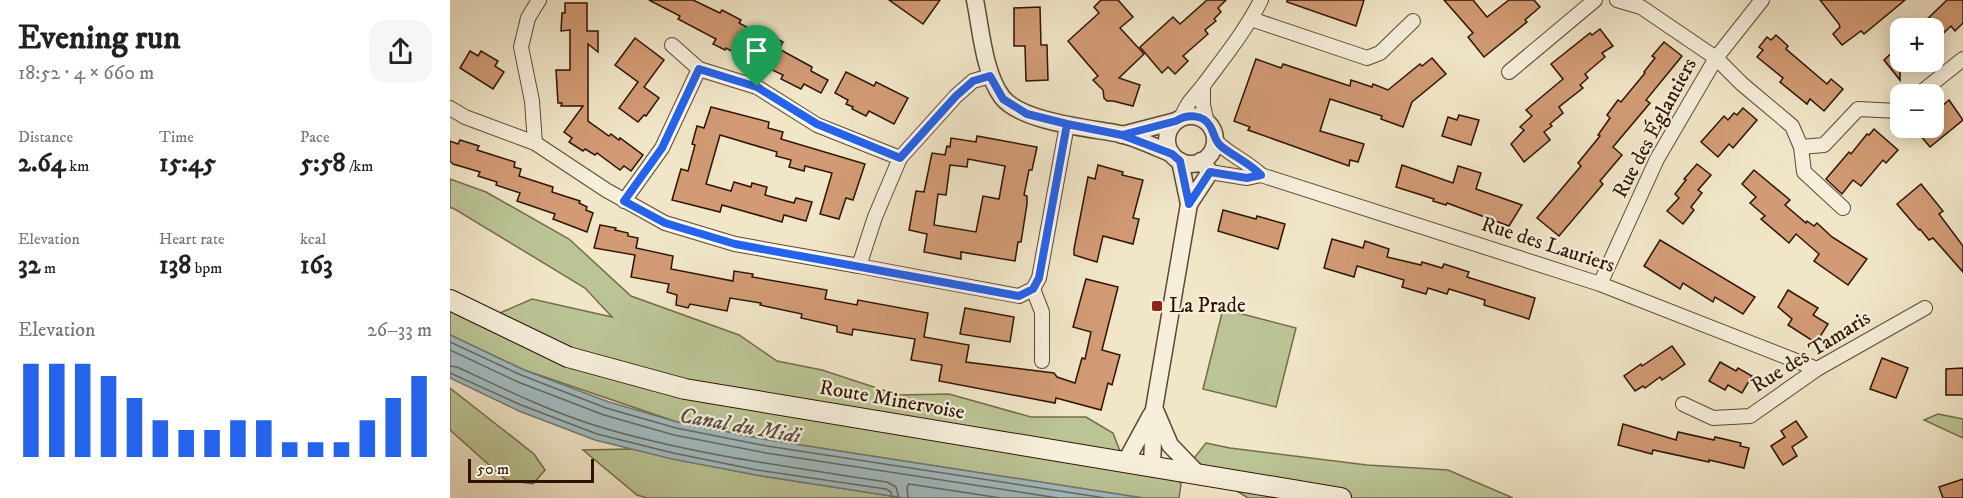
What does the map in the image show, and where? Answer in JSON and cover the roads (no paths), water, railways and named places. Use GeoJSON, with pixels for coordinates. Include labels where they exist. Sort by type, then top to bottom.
{"type":"FeatureCollection","features":[{"type":"Feature","properties":{"kind":"main road","name":"Route Minervoise"},"geometry":{"type":"LineString","coordinates":[[450,300],[568,357],[685,389],[1341,498]]}},
{"type":"Feature","properties":{"kind":"street"},"geometry":{"type":"LineString","coordinates":[[535,143],[532,101],[521,47],[528,18],[538,0]]}},
{"type":"Feature","properties":{"kind":"street"},"geometry":{"type":"LineString","coordinates":[[975,0],[990,76],[1003,99],[1027,114],[1122,135],[1187,163],[1206,166]]}},
{"type":"Feature","properties":{"kind":"street"},"geometry":{"type":"LineString","coordinates":[[1189,204],[1176,157],[1167,140],[1168,133],[1179,119],[1188,101],[1203,86],[1251,20],[1261,0]]}},
{"type":"Feature","properties":{"kind":"street"},"geometry":{"type":"LineString","coordinates":[[1617,0],[1641,8],[1716,58],[1742,84],[1792,126],[1801,147],[1804,172],[1843,208]]}},
{"type":"Feature","properties":{"kind":"street","name":"Rue des Églantiers"},"geometry":{"type":"LineString","coordinates":[[1600,284],[1657,159],[1716,58],[1762,0]]}},
{"type":"Feature","properties":{"kind":"street"},"geometry":{"type":"LineString","coordinates":[[1509,72],[1586,3]]}},
{"type":"Feature","properties":{"kind":"street"},"geometry":{"type":"LineString","coordinates":[[1251,20],[1367,58],[1380,53],[1413,21]]}},
{"type":"Feature","properties":{"kind":"street"},"geometry":{"type":"LineString","coordinates":[[672,45],[699,69],[757,87],[817,124],[900,158]]}},
{"type":"Feature","properties":{"kind":"street"},"geometry":{"type":"LineString","coordinates":[[1932,84],[1963,59]]}},
{"type":"Feature","properties":{"kind":"street"},"geometry":{"type":"LineString","coordinates":[[624,201],[662,148],[699,69]]}},
{"type":"Feature","properties":{"kind":"street"},"geometry":{"type":"LineString","coordinates":[[859,266],[875,217],[900,158],[956,96],[973,81],[990,76]]}},
{"type":"Feature","properties":{"kind":"street"},"geometry":{"type":"LineString","coordinates":[[1203,86],[1203,105],[1207,123]]}},
{"type":"Feature","properties":{"kind":"street"},"geometry":{"type":"LineString","coordinates":[[450,108],[465,117],[535,143],[624,201],[665,223],[735,244],[1019,296],[1033,289],[1039,278],[1067,124]]}},
{"type":"Feature","properties":{"kind":"street"},"geometry":{"type":"LineString","coordinates":[[1801,147],[1824,145],[1858,109],[1890,110]]}},
{"type":"Feature","properties":{"kind":"street"},"geometry":{"type":"LineString","coordinates":[[1122,135],[1195,116],[1211,127],[1214,139],[1206,166],[1189,204],[1154,409],[1152,468]]}},
{"type":"Feature","properties":{"kind":"street","name":"Rue des Lauriers"},"geometry":{"type":"LineString","coordinates":[[1214,139],[1250,164],[1261,175],[1600,284],[1817,369]]}},
{"type":"Feature","properties":{"kind":"street","name":"Rue des Lauriers"},"geometry":{"type":"LineString","coordinates":[[1206,166],[1247,178],[1261,175]]}},
{"type":"Feature","properties":{"kind":"street"},"geometry":{"type":"LineString","coordinates":[[1033,289],[1042,312],[1042,361]]}},
{"type":"Feature","properties":{"kind":"street","name":"Rue des Tamaris"},"geometry":{"type":"LineString","coordinates":[[1683,404],[1713,418],[1750,416],[1817,369],[1925,308]]}},
{"type":"Feature","properties":{"kind":"street"},"geometry":{"type":"LineString","coordinates":[[1125,463],[1154,409]]}},
{"type":"Feature","properties":{"kind":"street"},"geometry":{"type":"LineString","coordinates":[[1154,409],[1170,445],[1198,474]]}},
{"type":"Feature","properties":{"kind":"water"},"geometry":{"type":"Polygon","coordinates":[[[450,335],[524,370],[609,402],[677,422],[768,440],[1143,498],[904,498],[756,475],[672,459],[595,440],[519,411],[450,378],[450,335]]]}},
{"type":"Feature","properties":{"kind":"place","name":"La Prade"},"geometry":{"type":"Point","coordinates":[1157,306]}},
{"type":"Feature","properties":{"kind":"water label","name":"Canal du Midi"},"geometry":{"type":"Point","coordinates":[740,426]}}]}
